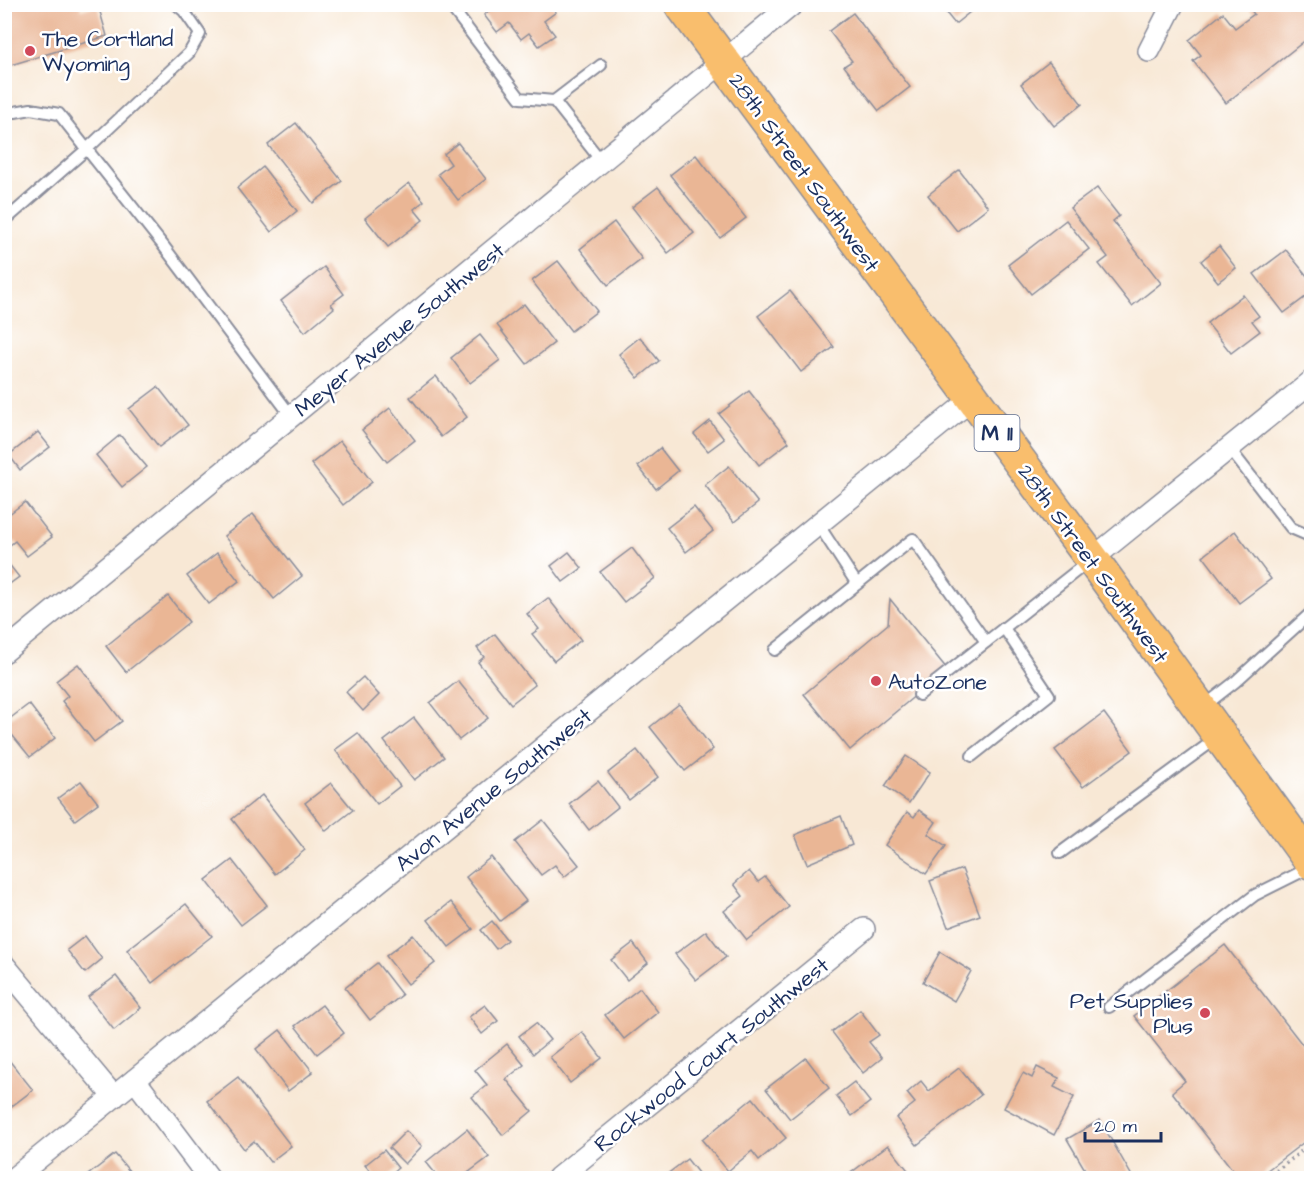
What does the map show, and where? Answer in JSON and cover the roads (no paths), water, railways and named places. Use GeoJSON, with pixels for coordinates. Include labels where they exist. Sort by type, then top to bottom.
{"type":"FeatureCollection","features":[{"type":"Feature","properties":{"kind":"main road","name":"28th Street Southwest"},"geometry":{"type":"LineString","coordinates":[[681,4],[1092,559],[1311,865]]}},
{"type":"Feature","properties":{"kind":"street","name":"Meyer Avenue Southwest"},"geometry":{"type":"LineString","coordinates":[[4,652],[793,4]]}},
{"type":"Feature","properties":{"kind":"street"},"geometry":{"type":"LineString","coordinates":[[1149,51],[1173,4]]}},
{"type":"Feature","properties":{"kind":"street"},"geometry":{"type":"LineString","coordinates":[[1092,559],[1311,381]]}},
{"type":"Feature","properties":{"kind":"street","name":"Avon Avenue Southwest"},"geometry":{"type":"LineString","coordinates":[[14,1179],[972,399]]}},
{"type":"Feature","properties":{"kind":"street","name":"Rockwood Court Southwest"},"geometry":{"type":"LineString","coordinates":[[558,1179],[864,929]]}},
{"type":"Feature","properties":{"kind":"street"},"geometry":{"type":"LineString","coordinates":[[4,965],[114,1097]]}},
{"type":"Feature","properties":{"kind":"street"},"geometry":{"type":"LineString","coordinates":[[135,1080],[209,1179]]}},
{"type":"Feature","properties":{"kind":"lane"},"geometry":{"type":"LineString","coordinates":[[6,218],[88,148],[189,53],[200,34],[184,11],[176,4]]}},
{"type":"Feature","properties":{"kind":"lane"},"geometry":{"type":"LineString","coordinates":[[449,4],[520,98],[554,100],[601,65]]}},
{"type":"Feature","properties":{"kind":"lane"},"geometry":{"type":"LineString","coordinates":[[554,100],[602,162]]}},
{"type":"Feature","properties":{"kind":"lane"},"geometry":{"type":"LineString","coordinates":[[15,112],[31,109],[59,114],[162,244],[292,417]]}},
{"type":"Feature","properties":{"kind":"lane"},"geometry":{"type":"LineString","coordinates":[[1229,448],[1291,528],[1311,537]]}},
{"type":"Feature","properties":{"kind":"lane"},"geometry":{"type":"LineString","coordinates":[[818,524],[857,584]]}},
{"type":"Feature","properties":{"kind":"lane"},"geometry":{"type":"LineString","coordinates":[[775,650],[913,538],[986,642]]}},
{"type":"Feature","properties":{"kind":"lane"},"geometry":{"type":"LineString","coordinates":[[919,695],[1092,559]]}},
{"type":"Feature","properties":{"kind":"lane"},"geometry":{"type":"LineString","coordinates":[[1201,709],[1235,682],[1311,612]]}},
{"type":"Feature","properties":{"kind":"lane"},"geometry":{"type":"LineString","coordinates":[[972,756],[1049,695],[1004,628]]}},
{"type":"Feature","properties":{"kind":"lane"},"geometry":{"type":"LineString","coordinates":[[1060,854],[1220,736]]}},
{"type":"Feature","properties":{"kind":"lane"},"geometry":{"type":"LineString","coordinates":[[1109,1007],[1256,895],[1311,865]]}},
{"type":"Feature","properties":{"kind":"place","name":"The Cortland Wyoming"},"geometry":{"type":"Point","coordinates":[30,51]}},
{"type":"Feature","properties":{"kind":"place","name":"AutoZone"},"geometry":{"type":"Point","coordinates":[876,681]}},
{"type":"Feature","properties":{"kind":"place","name":"Pet Supplies Plus"},"geometry":{"type":"Point","coordinates":[1205,1013]}}]}
